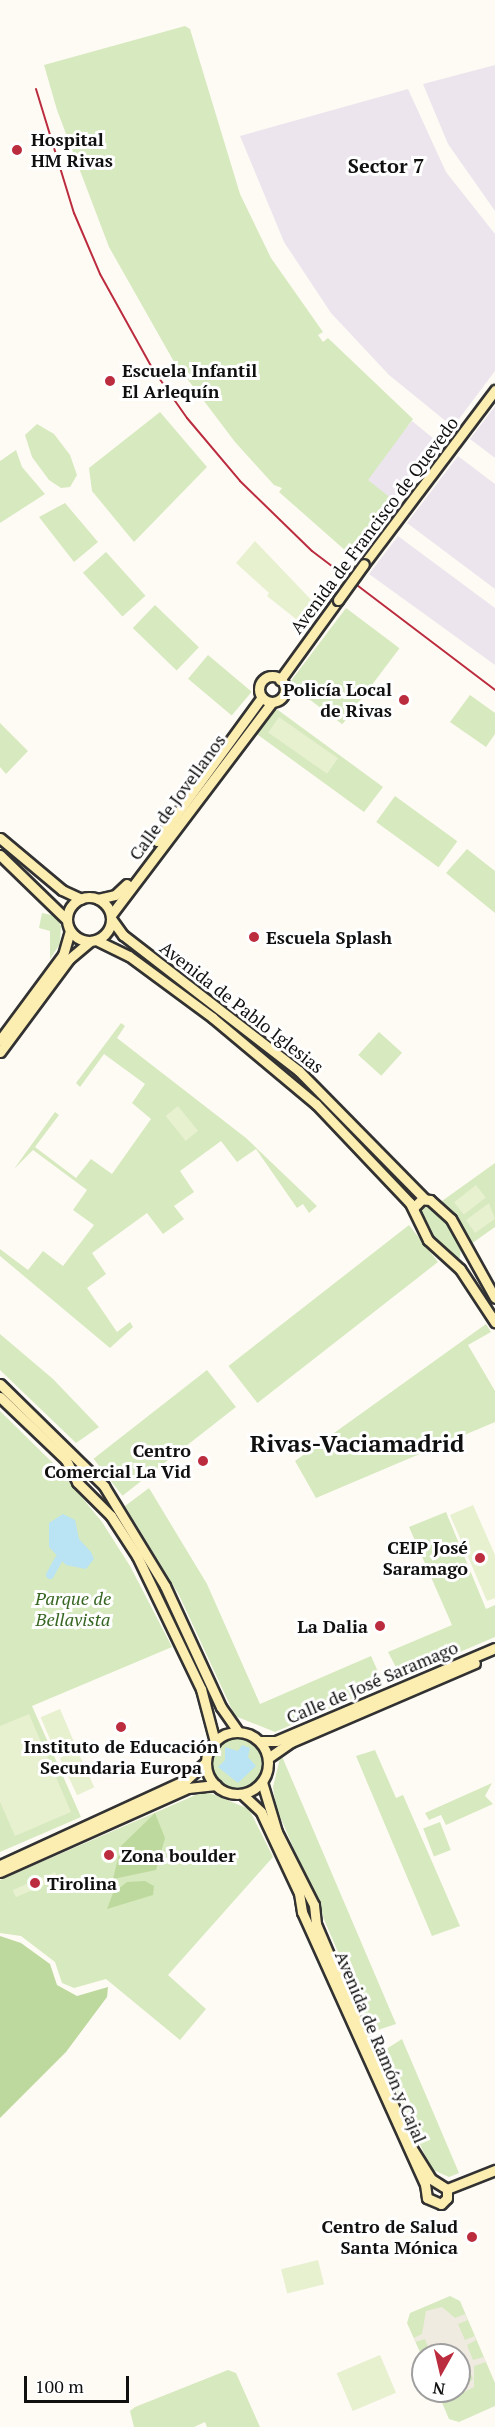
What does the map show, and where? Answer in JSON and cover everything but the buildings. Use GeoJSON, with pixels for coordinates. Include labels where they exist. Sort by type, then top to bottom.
{"type":"FeatureCollection","features":[{"type":"Feature","properties":{"kind":"street","name":"Avenida de Francisco de Quevedo"},"geometry":{"type":"LineString","coordinates":[[280,680],[495,390]]}},
{"type":"Feature","properties":{"kind":"street"},"geometry":{"type":"LineString","coordinates":[[264,680],[280,680],[284,693],[272,702],[262,697],[259,688],[264,680]]}},
{"type":"Feature","properties":{"kind":"street","name":"Calle de Jovellanos"},"geometry":{"type":"LineString","coordinates":[[98,899],[115,895],[126,886],[262,697]]}},
{"type":"Feature","properties":{"kind":"street","name":"Calle de Jovellanos"},"geometry":{"type":"LineString","coordinates":[[112,918],[272,702]]}},
{"type":"Feature","properties":{"kind":"street"},"geometry":{"type":"LineString","coordinates":[[0,838],[62,890],[81,899],[98,899],[112,918],[94,941],[69,959],[0,1052]]}},
{"type":"Feature","properties":{"kind":"street"},"geometry":{"type":"LineString","coordinates":[[0,855],[67,920]]}},
{"type":"Feature","properties":{"kind":"street"},"geometry":{"type":"LineString","coordinates":[[0,1040],[63,955],[70,931],[67,920],[70,908],[81,899]]}},
{"type":"Feature","properties":{"kind":"street","name":"Avenida de Pablo Iglesias"},"geometry":{"type":"LineString","coordinates":[[112,918],[123,935],[299,1071],[425,1199],[452,1219],[468,1256]]}},
{"type":"Feature","properties":{"kind":"street"},"geometry":{"type":"LineString","coordinates":[[70,931],[94,941]]}},
{"type":"Feature","properties":{"kind":"street","name":"Avenida de Pablo Iglesias"},"geometry":{"type":"LineString","coordinates":[[94,941],[135,960],[257,1052],[337,1124],[413,1208],[428,1240],[453,1263]]}},
{"type":"Feature","properties":{"kind":"street"},"geometry":{"type":"LineString","coordinates":[[413,1208],[425,1199]]}},
{"type":"Feature","properties":{"kind":"street"},"geometry":{"type":"LineString","coordinates":[[495,1298],[468,1256],[453,1263],[495,1322]]}},
{"type":"Feature","properties":{"kind":"street"},"geometry":{"type":"LineString","coordinates":[[0,1384],[79,1459],[108,1494],[160,1578],[221,1707],[237,1731],[260,1741],[268,1758],[262,1782],[242,1794],[216,1785],[188,1788],[0,1872]]}},
{"type":"Feature","properties":{"kind":"street"},"geometry":{"type":"LineString","coordinates":[[0,1397],[69,1465],[77,1482],[97,1502],[137,1556],[170,1619],[209,1711],[215,1742],[206,1762],[186,1780],[0,1865]]}},
{"type":"Feature","properties":{"kind":"street"},"geometry":{"type":"LineString","coordinates":[[69,1465],[79,1459]]}},
{"type":"Feature","properties":{"kind":"street"},"geometry":{"type":"LineString","coordinates":[[97,1502],[108,1494]]}},
{"type":"Feature","properties":{"kind":"street","name":"Calle de José Saramago"},"geometry":{"type":"LineString","coordinates":[[260,1741],[276,1741],[495,1648]]}},
{"type":"Feature","properties":{"kind":"street","name":"Calle de José Saramago"},"geometry":{"type":"LineString","coordinates":[[268,1758],[291,1742],[495,1655]]}},
{"type":"Feature","properties":{"kind":"street"},"geometry":{"type":"LineString","coordinates":[[215,1742],[237,1731]]}},
{"type":"Feature","properties":{"kind":"street"},"geometry":{"type":"LineString","coordinates":[[206,1762],[216,1785]]}},
{"type":"Feature","properties":{"kind":"street","name":"Avenida de Ramón y Cajal"},"geometry":{"type":"LineString","coordinates":[[262,1782],[268,1809],[310,1914],[426,2191]]}},
{"type":"Feature","properties":{"kind":"street","name":"Avenida de Ramón y Cajal"},"geometry":{"type":"LineString","coordinates":[[242,1794],[261,1812],[306,1903]]}},
{"type":"Feature","properties":{"kind":"street","name":"Avenida de Ramón y Cajal"},"geometry":{"type":"LineString","coordinates":[[310,1914],[412,2149],[437,2183]]}},
{"type":"Feature","properties":{"kind":"street"},"geometry":{"type":"LineString","coordinates":[[447,2189],[495,2169]]}},
{"type":"Feature","properties":{"kind":"street"},"geometry":{"type":"LineString","coordinates":[[437,2183],[447,2189],[447,2198],[438,2205],[429,2201],[426,2191],[437,2183]]}},
{"type":"Feature","properties":{"kind":"shaded area"},"geometry":{"type":"Polygon","coordinates":[[[495,65],[495,211],[448,144],[423,84],[495,65]]]}},
{"type":"Feature","properties":{"kind":"shaded area"},"geometry":{"type":"Polygon","coordinates":[[[408,89],[446,172],[495,234],[495,371],[453,427],[389,375],[331,313],[284,242],[240,136],[408,89]]]}},
{"type":"Feature","properties":{"kind":"shaded area"},"geometry":{"type":"Polygon","coordinates":[[[495,406],[495,458],[470,439],[495,406]]]}},
{"type":"Feature","properties":{"kind":"shaded area"},"geometry":{"type":"Polygon","coordinates":[[[412,421],[440,444],[393,501],[365,479],[412,421]]]}},
{"type":"Feature","properties":{"kind":"shaded area"},"geometry":{"type":"Polygon","coordinates":[[[458,456],[495,484],[495,589],[407,523],[458,456]]]}},
{"type":"Feature","properties":{"kind":"shaded area"},"geometry":{"type":"Polygon","coordinates":[[[398,536],[495,608],[495,665],[369,574],[398,536]]]}},
{"type":"Feature","properties":{"kind":"shaded area"},"geometry":{"type":"Polygon","coordinates":[[[442,2307],[455,2318],[465,2314],[468,2320],[458,2324],[465,2340],[475,2336],[476,2340],[471,2343],[426,2343],[425,2339],[415,2342],[414,2338],[422,2334],[426,2311],[442,2307]]]}},
{"type":"Feature","properties":{"kind":"shaded area"},"geometry":{"type":"Polygon","coordinates":[[[471,2355],[473,2360],[484,2357],[486,2362],[474,2366],[474,2387],[471,2388],[473,2379],[471,2355]]]}},
{"type":"Feature","properties":{"kind":"green space"},"geometry":{"type":"Polygon","coordinates":[[[185,26],[190,29],[240,194],[271,258],[323,332],[318,335],[323,342],[328,338],[413,419],[368,480],[397,503],[376,524],[379,527],[355,559],[279,492],[282,488],[274,485],[235,442],[173,360],[109,247],[57,110],[44,65],[185,26]]]}},
{"type":"Feature","properties":{"kind":"green space"},"geometry":{"type":"Polygon","coordinates":[[[160,412],[207,467],[134,542],[92,491],[89,468],[160,412]]]}},
{"type":"Feature","properties":{"kind":"green space"},"geometry":{"type":"Polygon","coordinates":[[[37,424],[54,434],[70,455],[77,475],[70,487],[61,488],[49,480],[32,457],[25,435],[37,424]]]}},
{"type":"Feature","properties":{"kind":"green space"},"geometry":{"type":"Polygon","coordinates":[[[16,450],[22,467],[45,494],[0,523],[0,461],[16,450]]]}},
{"type":"Feature","properties":{"kind":"green space"},"geometry":{"type":"Polygon","coordinates":[[[65,503],[98,542],[74,562],[39,517],[65,503]]]}},
{"type":"Feature","properties":{"kind":"green space"},"geometry":{"type":"Polygon","coordinates":[[[255,541],[317,606],[301,623],[267,596],[269,593],[236,563],[255,541]]]}},
{"type":"Feature","properties":{"kind":"green space"},"geometry":{"type":"Polygon","coordinates":[[[106,552],[145,596],[122,617],[83,573],[106,552]]]}},
{"type":"Feature","properties":{"kind":"green space"},"geometry":{"type":"Polygon","coordinates":[[[155,605],[199,647],[177,670],[133,628],[155,605]]]}},
{"type":"Feature","properties":{"kind":"green space"},"geometry":{"type":"Polygon","coordinates":[[[346,608],[400,648],[342,724],[289,684],[346,608]]]}},
{"type":"Feature","properties":{"kind":"green space"},"geometry":{"type":"Polygon","coordinates":[[[208,655],[252,692],[232,715],[188,679],[208,655]]]}},
{"type":"Feature","properties":{"kind":"green space"},"geometry":{"type":"Polygon","coordinates":[[[470,695],[495,713],[495,734],[486,747],[450,722],[470,695]]]}},
{"type":"Feature","properties":{"kind":"green space"},"geometry":{"type":"Polygon","coordinates":[[[271,710],[278,710],[383,787],[364,812],[254,732],[271,710]]]}},
{"type":"Feature","properties":{"kind":"green space"},"geometry":{"type":"Polygon","coordinates":[[[279,717],[338,758],[327,774],[268,733],[279,717]]]}},
{"type":"Feature","properties":{"kind":"green space"},"geometry":{"type":"Polygon","coordinates":[[[0,723],[28,751],[6,774],[0,767],[0,723]]]}},
{"type":"Feature","properties":{"kind":"green space"},"geometry":{"type":"Polygon","coordinates":[[[395,796],[457,841],[438,867],[376,822],[395,796]]]}},
{"type":"Feature","properties":{"kind":"green space"},"geometry":{"type":"Polygon","coordinates":[[[467,849],[495,871],[495,913],[446,873],[467,849]]]}},
{"type":"Feature","properties":{"kind":"green space"},"geometry":{"type":"Polygon","coordinates":[[[42,913],[56,916],[61,926],[60,944],[50,959],[50,931],[39,928],[42,913]]]}},
{"type":"Feature","properties":{"kind":"green space"},"geometry":{"type":"Polygon","coordinates":[[[121,1023],[125,1026],[117,1038],[246,1138],[317,1206],[309,1213],[303,1204],[297,1208],[256,1149],[237,1162],[221,1141],[180,1171],[194,1192],[174,1206],[184,1219],[163,1234],[147,1213],[92,1253],[106,1274],[87,1288],[117,1332],[130,1322],[133,1327],[110,1348],[0,1256],[0,1249],[28,1270],[43,1251],[63,1266],[94,1225],[73,1210],[87,1190],[33,1150],[14,1169],[55,1112],[59,1115],[35,1147],[76,1178],[91,1159],[112,1174],[151,1119],[132,1103],[145,1084],[104,1054],[80,1087],[76,1083],[121,1023]]]}},
{"type":"Feature","properties":{"kind":"green space"},"geometry":{"type":"Polygon","coordinates":[[[379,1032],[402,1053],[381,1076],[358,1055],[379,1032]]]}},
{"type":"Feature","properties":{"kind":"green space"},"geometry":{"type":"Polygon","coordinates":[[[178,1106],[198,1131],[186,1141],[166,1116],[178,1106]]]}},
{"type":"Feature","properties":{"kind":"green space"},"geometry":{"type":"Polygon","coordinates":[[[495,1163],[495,1227],[471,1244],[442,1201],[495,1163]]]}},
{"type":"Feature","properties":{"kind":"green space"},"geometry":{"type":"Polygon","coordinates":[[[476,1185],[486,1198],[464,1215],[454,1202],[476,1185]]]}},
{"type":"Feature","properties":{"kind":"green space"},"geometry":{"type":"Polygon","coordinates":[[[425,1202],[445,1216],[461,1245],[460,1258],[453,1258],[433,1240],[418,1212],[418,1204],[425,1202]]]}},
{"type":"Feature","properties":{"kind":"green space"},"geometry":{"type":"Polygon","coordinates":[[[489,1203],[495,1219],[475,1233],[466,1220],[489,1203]]]}},
{"type":"Feature","properties":{"kind":"green space"},"geometry":{"type":"Polygon","coordinates":[[[409,1225],[438,1262],[257,1403],[229,1366],[409,1225]]]}},
{"type":"Feature","properties":{"kind":"green space"},"geometry":{"type":"Polygon","coordinates":[[[486,1324],[491,1332],[468,1345],[495,1391],[495,1422],[316,1498],[295,1461],[486,1324]]]}},
{"type":"Feature","properties":{"kind":"green space"},"geometry":{"type":"Polygon","coordinates":[[[0,1334],[53,1379],[99,1427],[76,1443],[0,1370],[0,1334]]]}},
{"type":"Feature","properties":{"kind":"green space"},"geometry":{"type":"Polygon","coordinates":[[[207,1370],[236,1407],[122,1496],[94,1459],[207,1370]]]}},
{"type":"Feature","properties":{"kind":"green space","name":"Parque de Bellavista"},"geometry":{"type":"Polygon","coordinates":[[[0,1411],[57,1467],[102,1522],[130,1566],[172,1647],[32,1706],[81,1817],[0,1852],[0,1411]]]}},
{"type":"Feature","properties":{"kind":"green space"},"geometry":{"type":"Polygon","coordinates":[[[149,1488],[207,1584],[260,1704],[371,1656],[384,1685],[275,1732],[235,1716],[179,1595],[125,1506],[149,1488]]]}},
{"type":"Feature","properties":{"kind":"green space","name":"CEIP José Saramago"},"geometry":{"type":"Polygon","coordinates":[[[473,1505],[495,1555],[495,1598],[487,1601],[450,1515],[473,1505]]]}},
{"type":"Feature","properties":{"kind":"green space"},"geometry":{"type":"Polygon","coordinates":[[[446,1512],[486,1609],[495,1605],[495,1637],[401,1677],[388,1652],[452,1625],[409,1527],[446,1512]]]}},
{"type":"Feature","properties":{"kind":"green space"},"geometry":{"type":"Polygon","coordinates":[[[60,1709],[76,1747],[57,1755],[41,1717],[60,1709]]]}},
{"type":"Feature","properties":{"kind":"green space"},"geometry":{"type":"Polygon","coordinates":[[[29,1714],[71,1812],[15,1836],[0,1802],[0,1726],[29,1714]]]}},
{"type":"Feature","properties":{"kind":"green space"},"geometry":{"type":"Polygon","coordinates":[[[232,1736],[242,1736],[256,1743],[263,1762],[256,1781],[242,1788],[232,1788],[222,1784],[215,1777],[211,1767],[211,1757],[215,1747],[222,1740],[232,1736]]]}},
{"type":"Feature","properties":{"kind":"green space"},"geometry":{"type":"Polygon","coordinates":[[[77,1750],[94,1787],[77,1795],[60,1758],[77,1750]]]}},
{"type":"Feature","properties":{"kind":"green space"},"geometry":{"type":"Polygon","coordinates":[[[375,1750],[396,1798],[403,1795],[460,1926],[432,1936],[356,1756],[375,1750]]]}},
{"type":"Feature","properties":{"kind":"green space"},"geometry":{"type":"Polygon","coordinates":[[[281,1754],[396,2024],[378,2030],[370,2027],[276,1807],[273,1787],[281,1754]]]}},
{"type":"Feature","properties":{"kind":"green space"},"geometry":{"type":"Polygon","coordinates":[[[492,1783],[485,1796],[493,1804],[446,1825],[441,1815],[429,1820],[425,1813],[492,1783]]]}},
{"type":"Feature","properties":{"kind":"green space"},"geometry":{"type":"Polygon","coordinates":[[[205,1791],[249,1809],[273,1857],[168,1975],[206,2009],[180,2040],[106,1979],[74,1988],[62,1983],[55,1962],[21,1936],[0,1933],[0,1880],[205,1791]]]}},
{"type":"Feature","properties":{"kind":"green space"},"geometry":{"type":"Polygon","coordinates":[[[155,1813],[165,1838],[156,1870],[113,1879],[121,1846],[155,1813]]]}},
{"type":"Feature","properties":{"kind":"green space"},"geometry":{"type":"Polygon","coordinates":[[[440,1822],[451,1850],[434,1856],[423,1828],[440,1822]]]}},
{"type":"Feature","properties":{"kind":"green space","name":"Tirolina"},"geometry":{"type":"Polygon","coordinates":[[[55,1872],[58,1879],[16,1897],[13,1890],[55,1872]]]}},
{"type":"Feature","properties":{"kind":"green space"},"geometry":{"type":"Polygon","coordinates":[[[145,1881],[154,1886],[153,1895],[107,1909],[113,1893],[127,1882],[145,1881]]]}},
{"type":"Feature","properties":{"kind":"green space"},"geometry":{"type":"Polygon","coordinates":[[[0,1936],[21,1943],[50,1964],[57,1985],[77,1996],[108,1987],[107,1997],[66,2052],[0,2118],[0,1936]]]}},
{"type":"Feature","properties":{"kind":"green space"},"geometry":{"type":"Polygon","coordinates":[[[402,2039],[459,2173],[449,2177],[431,2169],[380,2053],[402,2039]]]}},
{"type":"Feature","properties":{"kind":"green space"},"geometry":{"type":"Polygon","coordinates":[[[318,2260],[324,2284],[287,2293],[281,2269],[318,2260]]]}},
{"type":"Feature","properties":{"kind":"green space"},"geometry":{"type":"Polygon","coordinates":[[[450,2296],[460,2301],[495,2383],[495,2406],[459,2422],[449,2419],[442,2403],[471,2403],[471,2343],[416,2343],[407,2323],[410,2313],[450,2296]]]}},
{"type":"Feature","properties":{"kind":"green space"},"geometry":{"type":"Polygon","coordinates":[[[380,2355],[396,2393],[353,2411],[337,2373],[380,2355]]]}},
{"type":"Feature","properties":{"kind":"green space"},"geometry":{"type":"Polygon","coordinates":[[[228,2370],[236,2373],[260,2427],[207,2427],[205,2422],[194,2427],[134,2427],[130,2411],[135,2407],[228,2370]]]}},
{"type":"Feature","properties":{"kind":"water"},"geometry":{"type":"Polygon","coordinates":[[[63,1514],[75,1520],[79,1539],[94,1559],[86,1569],[66,1565],[49,1547],[49,1523],[63,1514]]]}},
{"type":"Feature","properties":{"kind":"water"},"geometry":{"type":"Polygon","coordinates":[[[242,1745],[250,1748],[248,1757],[256,1766],[238,1783],[218,1767],[225,1760],[225,1747],[238,1751],[242,1745]]]}},
{"type":"Feature","properties":{"kind":"waterway"},"geometry":{"type":"LineString","coordinates":[[50,1575],[59,1559]]}},
{"type":"Feature","properties":{"kind":"railway"},"geometry":{"type":"LineString","coordinates":[[36,89],[74,213],[100,274],[152,368],[187,418],[240,481],[312,551],[495,690]]}},
{"type":"Feature","properties":{"kind":"place","name":"Hospital HM Rivas"},"geometry":{"type":"Point","coordinates":[17,150]}},
{"type":"Feature","properties":{"kind":"place","name":"Escuela Infantil El Arlequín"},"geometry":{"type":"Point","coordinates":[110,381]}},
{"type":"Feature","properties":{"kind":"place","name":"Policía Local de Rivas"},"geometry":{"type":"Point","coordinates":[404,700]}},
{"type":"Feature","properties":{"kind":"place","name":"Escuela Splash"},"geometry":{"type":"Point","coordinates":[254,937]}},
{"type":"Feature","properties":{"kind":"place","name":"Centro Comercial La Vid"},"geometry":{"type":"Point","coordinates":[203,1461]}},
{"type":"Feature","properties":{"kind":"place","name":"CEIP José Saramago"},"geometry":{"type":"Point","coordinates":[480,1558]}},
{"type":"Feature","properties":{"kind":"place","name":"La Dalia"},"geometry":{"type":"Point","coordinates":[380,1626]}},
{"type":"Feature","properties":{"kind":"place","name":"Instituto de Educación Secundaria Europa"},"geometry":{"type":"Point","coordinates":[121,1727]}},
{"type":"Feature","properties":{"kind":"place","name":"Zona boulder"},"geometry":{"type":"Point","coordinates":[109,1855]}},
{"type":"Feature","properties":{"kind":"place","name":"Tirolina"},"geometry":{"type":"Point","coordinates":[35,1883]}},
{"type":"Feature","properties":{"kind":"place","name":"Centro de Salud Santa Mónica"},"geometry":{"type":"Point","coordinates":[472,2237]}},
{"type":"Feature","properties":{"kind":"district","name":"Sector 7"},"geometry":{"type":"Point","coordinates":[386,165]}},
{"type":"Feature","properties":{"kind":"district","name":"Rivas-Vaciamadrid"},"geometry":{"type":"Point","coordinates":[357,1444]}}]}
